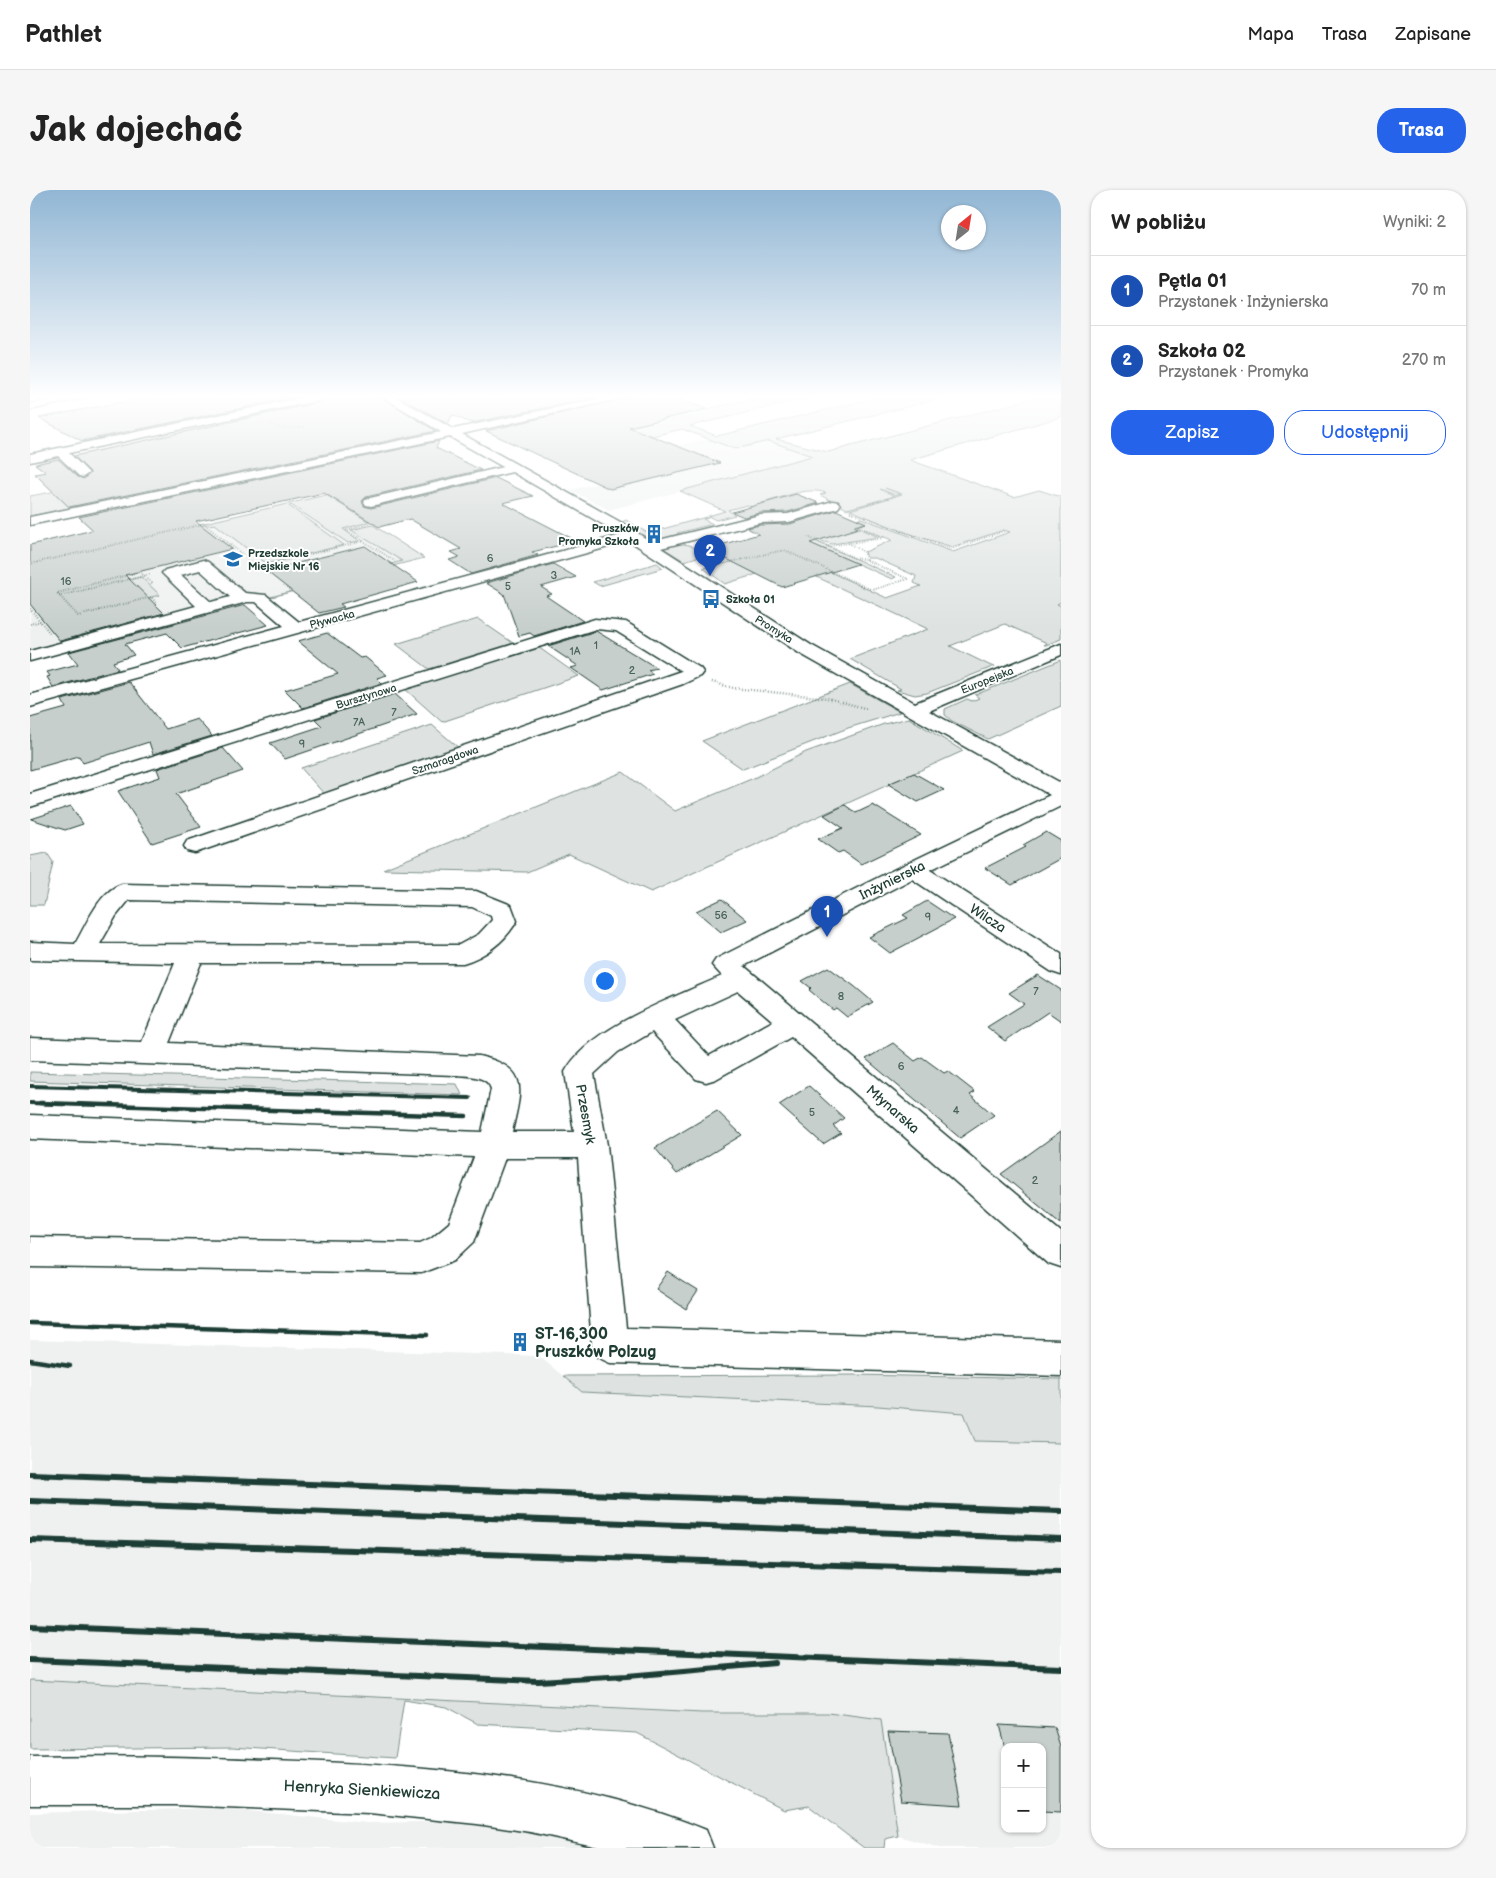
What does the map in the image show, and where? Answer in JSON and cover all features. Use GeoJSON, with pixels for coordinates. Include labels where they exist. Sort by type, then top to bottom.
{"type":"FeatureCollection","features":[{"type":"Feature","properties":{"kind":"street"},"geometry":{"type":"LineString","coordinates":[[30,520],[251,474]]}},
{"type":"Feature","properties":{"kind":"street"},"geometry":{"type":"LineString","coordinates":[[371,502],[488,474]]}},
{"type":"Feature","properties":{"kind":"street","name":"Promyka"},"geometry":{"type":"LineString","coordinates":[[525,474],[633,536],[774,630],[1061,792]]}},
{"type":"Feature","properties":{"kind":"street"},"geometry":{"type":"LineString","coordinates":[[402,495],[420,504]]}},
{"type":"Feature","properties":{"kind":"street"},"geometry":{"type":"LineString","coordinates":[[649,547],[760,519],[789,518],[833,505]]}},
{"type":"Feature","properties":{"kind":"street","name":"Pływacka"},"geometry":{"type":"LineString","coordinates":[[30,701],[633,536]]}},
{"type":"Feature","properties":{"kind":"street"},"geometry":{"type":"LineString","coordinates":[[207,608],[170,573],[203,565],[241,598]]}},
{"type":"Feature","properties":{"kind":"street"},"geometry":{"type":"LineString","coordinates":[[30,656],[190,615],[241,598],[260,598],[297,629]]}},
{"type":"Feature","properties":{"kind":"street","name":"Bursztynowa"},"geometry":{"type":"LineString","coordinates":[[30,801],[595,624],[620,626],[694,672]]}},
{"type":"Feature","properties":{"kind":"street","name":"Europejska"},"geometry":{"type":"LineString","coordinates":[[914,710],[1061,650]]}},
{"type":"Feature","properties":{"kind":"street","name":"Szmaragdowa"},"geometry":{"type":"LineString","coordinates":[[195,846],[677,680],[694,672]]}},
{"type":"Feature","properties":{"kind":"street","name":"Inżynierska"},"geometry":{"type":"LineString","coordinates":[[733,972],[914,870],[1061,798]]}},
{"type":"Feature","properties":{"kind":"street","name":"Wilcza"},"geometry":{"type":"LineString","coordinates":[[914,870],[1061,966]]}},
{"type":"Feature","properties":{"kind":"street"},"geometry":{"type":"LineString","coordinates":[[30,951],[82,953],[191,955],[462,954],[488,940],[505,921],[502,911],[476,899],[122,892],[106,912],[82,953]]}},
{"type":"Feature","properties":{"kind":"street"},"geometry":{"type":"LineString","coordinates":[[151,1054],[191,955]]}},
{"type":"Feature","properties":{"kind":"street","name":"Przesmyk"},"geometry":{"type":"LineString","coordinates":[[733,972],[596,1052],[585,1061],[579,1072],[592,1145],[610,1345],[1061,1358]]}},
{"type":"Feature","properties":{"kind":"street","name":"Młynarska"},"geometry":{"type":"LineString","coordinates":[[733,972],[1061,1253]]}},
{"type":"Feature","properties":{"kind":"street"},"geometry":{"type":"LineString","coordinates":[[656,1018],[706,1071],[793,1023]]}},
{"type":"Feature","properties":{"kind":"street"},"geometry":{"type":"LineString","coordinates":[[30,1049],[477,1067],[496,1072],[505,1080],[505,1100],[494,1145],[462,1232],[443,1249],[421,1258],[30,1252]]}},
{"type":"Feature","properties":{"kind":"street"},"geometry":{"type":"LineString","coordinates":[[30,1127],[494,1145],[592,1145]]}},
{"type":"Feature","properties":{"kind":"street","name":"Henryka Sienkiewicza"},"geometry":{"type":"LineString","coordinates":[[30,1781],[121,1779],[256,1783],[451,1795],[514,1804],[577,1817],[650,1835],[688,1848]]}},
{"type":"Feature","properties":{"kind":"path"},"geometry":{"type":"LineString","coordinates":[[896,496],[846,510],[900,532],[952,549],[1006,531]]}},
{"type":"Feature","properties":{"kind":"path"},"geometry":{"type":"LineString","coordinates":[[370,524],[346,530],[395,561]]}},
{"type":"Feature","properties":{"kind":"path"},"geometry":{"type":"LineString","coordinates":[[828,546],[884,538],[856,526]]}},
{"type":"Feature","properties":{"kind":"path"},"geometry":{"type":"LineString","coordinates":[[705,562],[721,557],[730,562],[785,548],[872,590],[908,578],[808,537]]}},
{"type":"Feature","properties":{"kind":"path"},"geometry":{"type":"LineString","coordinates":[[848,543],[864,552],[866,560]]}},
{"type":"Feature","properties":{"kind":"path"},"geometry":{"type":"LineString","coordinates":[[140,572],[56,593],[78,616],[151,598],[159,606]]}},
{"type":"Feature","properties":{"kind":"path"},"geometry":{"type":"LineString","coordinates":[[122,577],[126,580]]}},
{"type":"Feature","properties":{"kind":"path"},"geometry":{"type":"LineString","coordinates":[[104,581],[108,584]]}},
{"type":"Feature","properties":{"kind":"path"},"geometry":{"type":"LineString","coordinates":[[30,609],[53,636]]}},
{"type":"Feature","properties":{"kind":"path"},"geometry":{"type":"LineString","coordinates":[[30,624],[41,621]]}},
{"type":"Feature","properties":{"kind":"path"},"geometry":{"type":"LineString","coordinates":[[694,672],[704,679],[733,688],[826,698],[871,710]]}},
{"type":"Feature","properties":{"kind":"shaded area"},"geometry":{"type":"Polygon","coordinates":[[[613,474],[744,474],[609,510],[570,490],[603,482],[613,474]]]}},
{"type":"Feature","properties":{"kind":"shaded area"},"geometry":{"type":"Polygon","coordinates":[[[743,474],[950,474],[1014,497],[1039,490],[1061,497],[1061,602],[1057,604],[1061,606],[1061,639],[1044,645],[1047,643],[1005,624],[950,646],[991,666],[995,666],[927,693],[915,695],[897,690],[901,689],[850,659],[928,629],[789,564],[725,584],[703,568],[784,551],[887,598],[921,586],[914,583],[916,576],[875,558],[867,558],[865,552],[892,540],[857,526],[866,523],[857,519],[861,518],[953,552],[1010,532],[1004,530],[952,547],[901,531],[850,510],[902,494],[885,488],[900,494],[896,495],[880,489],[895,496],[847,509],[820,495],[826,493],[819,491],[803,492],[762,503],[781,511],[769,515],[747,505],[728,510],[735,515],[716,520],[708,516],[725,511],[680,491],[743,474]]]}},
{"type":"Feature","properties":{"kind":"shaded area"},"geometry":{"type":"Polygon","coordinates":[[[68,489],[84,505],[30,516],[30,496],[68,489]]]}},
{"type":"Feature","properties":{"kind":"shaded area"},"geometry":{"type":"Polygon","coordinates":[[[326,495],[424,558],[30,659],[30,561],[326,495]]]}},
{"type":"Feature","properties":{"kind":"shaded area"},"geometry":{"type":"Polygon","coordinates":[[[326,495],[369,522],[343,529],[360,541],[348,543],[291,505],[289,506],[344,545],[267,564],[215,524],[207,525],[204,523],[326,495]]]}},
{"type":"Feature","properties":{"kind":"shaded area"},"geometry":{"type":"Polygon","coordinates":[[[706,517],[708,518],[703,519],[713,524],[677,533],[682,536],[656,543],[622,522],[626,520],[648,533],[706,517]]]}},
{"type":"Feature","properties":{"kind":"shaded area"},"geometry":{"type":"Polygon","coordinates":[[[373,525],[424,558],[271,597],[402,561],[351,530],[373,525]]]}},
{"type":"Feature","properties":{"kind":"shaded area"},"geometry":{"type":"Polygon","coordinates":[[[858,528],[879,537],[832,544],[818,540],[858,528]]]}},
{"type":"Feature","properties":{"kind":"shaded area"},"geometry":{"type":"Polygon","coordinates":[[[815,541],[896,577],[892,579],[810,543],[815,541]]]}},
{"type":"Feature","properties":{"kind":"shaded area"},"geometry":{"type":"Polygon","coordinates":[[[677,543],[689,545],[707,554],[684,561],[662,547],[677,543]]]}},
{"type":"Feature","properties":{"kind":"shaded area"},"geometry":{"type":"Polygon","coordinates":[[[657,563],[663,568],[600,586],[593,582],[657,563]]]}},
{"type":"Feature","properties":{"kind":"shaded area"},"geometry":{"type":"Polygon","coordinates":[[[141,577],[160,595],[118,605],[101,587],[141,577]]]}},
{"type":"Feature","properties":{"kind":"shaded area"},"geometry":{"type":"Polygon","coordinates":[[[478,619],[513,643],[429,669],[396,644],[478,619]]]}},
{"type":"Feature","properties":{"kind":"shaded area"},"geometry":{"type":"Polygon","coordinates":[[[538,647],[579,676],[442,722],[405,689],[538,647]]]}},
{"type":"Feature","properties":{"kind":"shaded area"},"geometry":{"type":"Polygon","coordinates":[[[1061,660],[1061,706],[988,739],[952,721],[945,715],[945,709],[967,699],[972,701],[979,698],[975,695],[1061,660]]]}},
{"type":"Feature","properties":{"kind":"shaded area"},"geometry":{"type":"Polygon","coordinates":[[[850,684],[900,712],[848,728],[743,769],[702,741],[850,684]]]}},
{"type":"Feature","properties":{"kind":"shaded area"},"geometry":{"type":"Polygon","coordinates":[[[909,718],[963,751],[651,892],[569,854],[527,872],[383,869],[623,772],[675,811],[756,777],[806,752],[884,724],[909,718]]]}},
{"type":"Feature","properties":{"kind":"shaded area"},"geometry":{"type":"Polygon","coordinates":[[[432,725],[460,749],[326,796],[301,768],[432,725]]]}},
{"type":"Feature","properties":{"kind":"shaded area"},"geometry":{"type":"Polygon","coordinates":[[[47,853],[53,862],[44,905],[30,905],[30,856],[47,853]]]}},
{"type":"Feature","properties":{"kind":"shaded area"},"geometry":{"type":"Polygon","coordinates":[[[30,1072],[457,1084],[462,1095],[30,1081],[30,1072]]]}},
{"type":"Feature","properties":{"kind":"shaded area"},"geometry":{"type":"Polygon","coordinates":[[[30,1340],[539,1356],[582,1392],[878,1406],[964,1413],[975,1441],[1061,1443],[1061,1848],[940,1848],[898,1836],[885,1745],[505,1717],[404,1699],[30,1680],[30,1340]]]}},
{"type":"Feature","properties":{"kind":"shaded area"},"geometry":{"type":"Polygon","coordinates":[[[855,1375],[1061,1379],[1061,1443],[975,1441],[964,1413],[878,1406],[582,1392],[563,1376],[855,1375]]]}},
{"type":"Feature","properties":{"kind":"shaded area"},"geometry":{"type":"Polygon","coordinates":[[[30,1680],[702,1713],[828,1713],[881,1720],[898,1836],[885,1839],[884,1848],[864,1848],[809,1806],[784,1810],[637,1733],[478,1724],[446,1707],[404,1700],[395,1758],[232,1747],[30,1749],[30,1680]]]}},
{"type":"Feature","properties":{"kind":"shaded area"},"geometry":{"type":"Polygon","coordinates":[[[222,1808],[367,1823],[521,1820],[625,1848],[30,1848],[30,1813],[222,1808]]]}},
{"type":"Feature","properties":{"kind":"building"},"geometry":{"type":"Polygon","coordinates":[[[35,474],[75,474],[84,479],[88,474],[227,474],[69,507],[35,474]]]}},
{"type":"Feature","properties":{"kind":"building"},"geometry":{"type":"Polygon","coordinates":[[[281,474],[462,474],[366,497],[362,501],[364,506],[371,508],[496,478],[533,496],[503,503],[577,541],[532,552],[538,555],[471,574],[449,560],[460,557],[451,552],[461,549],[410,519],[379,527],[324,493],[196,521],[232,549],[125,575],[164,613],[60,641],[30,604],[30,545],[93,530],[79,517],[281,474]]]}},
{"type":"Feature","properties":{"kind":"building"},"geometry":{"type":"Polygon","coordinates":[[[579,474],[672,474],[610,489],[579,474]]]}},
{"type":"Feature","properties":{"kind":"building"},"geometry":{"type":"Polygon","coordinates":[[[796,494],[819,503],[788,512],[760,513],[744,517],[732,512],[796,494]]]}},
{"type":"Feature","properties":{"kind":"building"},"geometry":{"type":"Polygon","coordinates":[[[836,510],[866,523],[854,526],[858,528],[810,543],[858,564],[782,587],[707,549],[759,534],[747,528],[760,525],[790,524],[836,510]]]}},
{"type":"Feature","properties":{"kind":"building"},"geometry":{"type":"Polygon","coordinates":[[[365,546],[418,582],[340,604],[344,607],[319,613],[266,571],[365,546]]]}},
{"type":"Feature","properties":{"kind":"building"},"geometry":{"type":"Polygon","coordinates":[[[553,564],[576,577],[541,587],[552,594],[546,596],[583,621],[534,636],[530,633],[519,636],[504,594],[486,583],[553,564]]]}},
{"type":"Feature","properties":{"kind":"building"},"geometry":{"type":"Polygon","coordinates":[[[245,605],[268,625],[182,648],[167,633],[125,644],[134,655],[113,662],[118,669],[53,687],[47,677],[50,676],[47,672],[78,664],[69,652],[245,605]]]}},
{"type":"Feature","properties":{"kind":"building"},"geometry":{"type":"Polygon","coordinates":[[[596,631],[657,668],[648,670],[653,674],[603,690],[571,668],[578,666],[548,646],[596,631]]]}},
{"type":"Feature","properties":{"kind":"building"},"geometry":{"type":"Polygon","coordinates":[[[327,633],[360,658],[365,657],[387,675],[377,678],[382,683],[303,708],[285,690],[338,674],[298,641],[327,633]]]}},
{"type":"Feature","properties":{"kind":"building"},"geometry":{"type":"Polygon","coordinates":[[[129,682],[166,729],[197,719],[212,736],[153,754],[149,742],[83,763],[79,756],[30,770],[30,718],[66,708],[62,700],[129,682]]]}},
{"type":"Feature","properties":{"kind":"building"},"geometry":{"type":"Polygon","coordinates":[[[395,694],[417,714],[285,759],[270,743],[322,726],[315,719],[395,694]]]}},
{"type":"Feature","properties":{"kind":"building"},"geometry":{"type":"Polygon","coordinates":[[[223,748],[243,771],[176,794],[201,827],[152,843],[118,791],[160,777],[157,769],[223,748]]]}},
{"type":"Feature","properties":{"kind":"building"},"geometry":{"type":"Polygon","coordinates":[[[914,773],[944,790],[918,802],[888,784],[914,773]]]}},
{"type":"Feature","properties":{"kind":"building"},"geometry":{"type":"Polygon","coordinates":[[[845,805],[856,813],[873,805],[921,835],[861,864],[843,851],[838,853],[818,839],[843,828],[824,815],[845,805]]]}},
{"type":"Feature","properties":{"kind":"building"},"geometry":{"type":"Polygon","coordinates":[[[71,806],[83,824],[65,830],[31,819],[71,806]]]}},
{"type":"Feature","properties":{"kind":"building"},"geometry":{"type":"Polygon","coordinates":[[[1046,832],[1061,841],[1061,858],[1012,885],[985,868],[1026,847],[1023,845],[1046,832]]]}},
{"type":"Feature","properties":{"kind":"building"},"geometry":{"type":"Polygon","coordinates":[[[722,899],[747,920],[721,932],[696,911],[722,899]]]}},
{"type":"Feature","properties":{"kind":"building"},"geometry":{"type":"Polygon","coordinates":[[[927,901],[954,919],[890,953],[869,937],[908,918],[903,915],[927,901]]]}},
{"type":"Feature","properties":{"kind":"building"},"geometry":{"type":"Polygon","coordinates":[[[828,967],[873,1002],[847,1017],[836,1008],[833,1010],[809,990],[811,988],[802,981],[828,967]]]}},
{"type":"Feature","properties":{"kind":"building"},"geometry":{"type":"Polygon","coordinates":[[[1038,975],[1061,990],[1061,1021],[1048,1012],[1005,1041],[987,1027],[1024,1004],[1009,993],[1038,975]]]}},
{"type":"Feature","properties":{"kind":"building"},"geometry":{"type":"Polygon","coordinates":[[[893,1043],[915,1061],[922,1057],[944,1073],[948,1071],[975,1092],[970,1095],[994,1115],[960,1138],[866,1059],[893,1043]]]}},
{"type":"Feature","properties":{"kind":"building"},"geometry":{"type":"Polygon","coordinates":[[[809,1086],[844,1118],[833,1126],[841,1133],[823,1144],[779,1105],[809,1086]]]}},
{"type":"Feature","properties":{"kind":"building"},"geometry":{"type":"Polygon","coordinates":[[[717,1111],[742,1135],[677,1174],[655,1148],[717,1111]]]}},
{"type":"Feature","properties":{"kind":"building"},"geometry":{"type":"Polygon","coordinates":[[[1061,1131],[1061,1224],[1001,1174],[1061,1131]]]}},
{"type":"Feature","properties":{"kind":"building"},"geometry":{"type":"Polygon","coordinates":[[[668,1272],[698,1291],[686,1309],[656,1289],[668,1272]]]}},
{"type":"Feature","properties":{"kind":"building"},"geometry":{"type":"Polygon","coordinates":[[[999,1725],[1055,1728],[1061,1747],[1061,1812],[1046,1811],[1046,1743],[1004,1743],[999,1725]]]}},
{"type":"Feature","properties":{"kind":"building"},"geometry":{"type":"Polygon","coordinates":[[[888,1731],[948,1733],[962,1805],[901,1801],[888,1731]]]}},
{"type":"Feature","properties":{"kind":"railway"},"geometry":{"type":"LineString","coordinates":[[30,1086],[470,1098]]}},
{"type":"Feature","properties":{"kind":"railway"},"geometry":{"type":"LineString","coordinates":[[30,1103],[82,1105]]}},
{"type":"Feature","properties":{"kind":"railway"},"geometry":{"type":"LineString","coordinates":[[40,1103],[466,1116]]}},
{"type":"Feature","properties":{"kind":"railway"},"geometry":{"type":"LineString","coordinates":[[30,1323],[427,1335]]}},
{"type":"Feature","properties":{"kind":"railway"},"geometry":{"type":"LineString","coordinates":[[30,1360],[70,1366]]}},
{"type":"Feature","properties":{"kind":"railway"},"geometry":{"type":"LineString","coordinates":[[30,1474],[1061,1511]]}},
{"type":"Feature","properties":{"kind":"railway"},"geometry":{"type":"LineString","coordinates":[[30,1501],[1061,1539]]}},
{"type":"Feature","properties":{"kind":"railway"},"geometry":{"type":"LineString","coordinates":[[30,1540],[1061,1572]]}},
{"type":"Feature","properties":{"kind":"railway"},"geometry":{"type":"LineString","coordinates":[[30,1626],[1061,1668]]}},
{"type":"Feature","properties":{"kind":"railway"},"geometry":{"type":"LineString","coordinates":[[30,1660],[538,1681],[627,1676],[775,1663]]}},
{"type":"Feature","properties":{"kind":"place","name":"Pruszków Promyka Szkoła"},"geometry":{"type":"Point","coordinates":[654,534]}},
{"type":"Feature","properties":{"kind":"place","name":"Przedszkole Miejskie Nr 16"},"geometry":{"type":"Point","coordinates":[233,559]}},
{"type":"Feature","properties":{"kind":"place","name":"Szkoła 02"},"geometry":{"type":"Point","coordinates":[710,576]}},
{"type":"Feature","properties":{"kind":"place","name":"Szkoła 01"},"geometry":{"type":"Point","coordinates":[711,599]}},
{"type":"Feature","properties":{"kind":"place","name":"Pętla 01"},"geometry":{"type":"Point","coordinates":[827,937]}},
{"type":"Feature","properties":{"kind":"place","name":"ST-16,300 Pruszków Polzug"},"geometry":{"type":"Point","coordinates":[520,1342]}}]}
